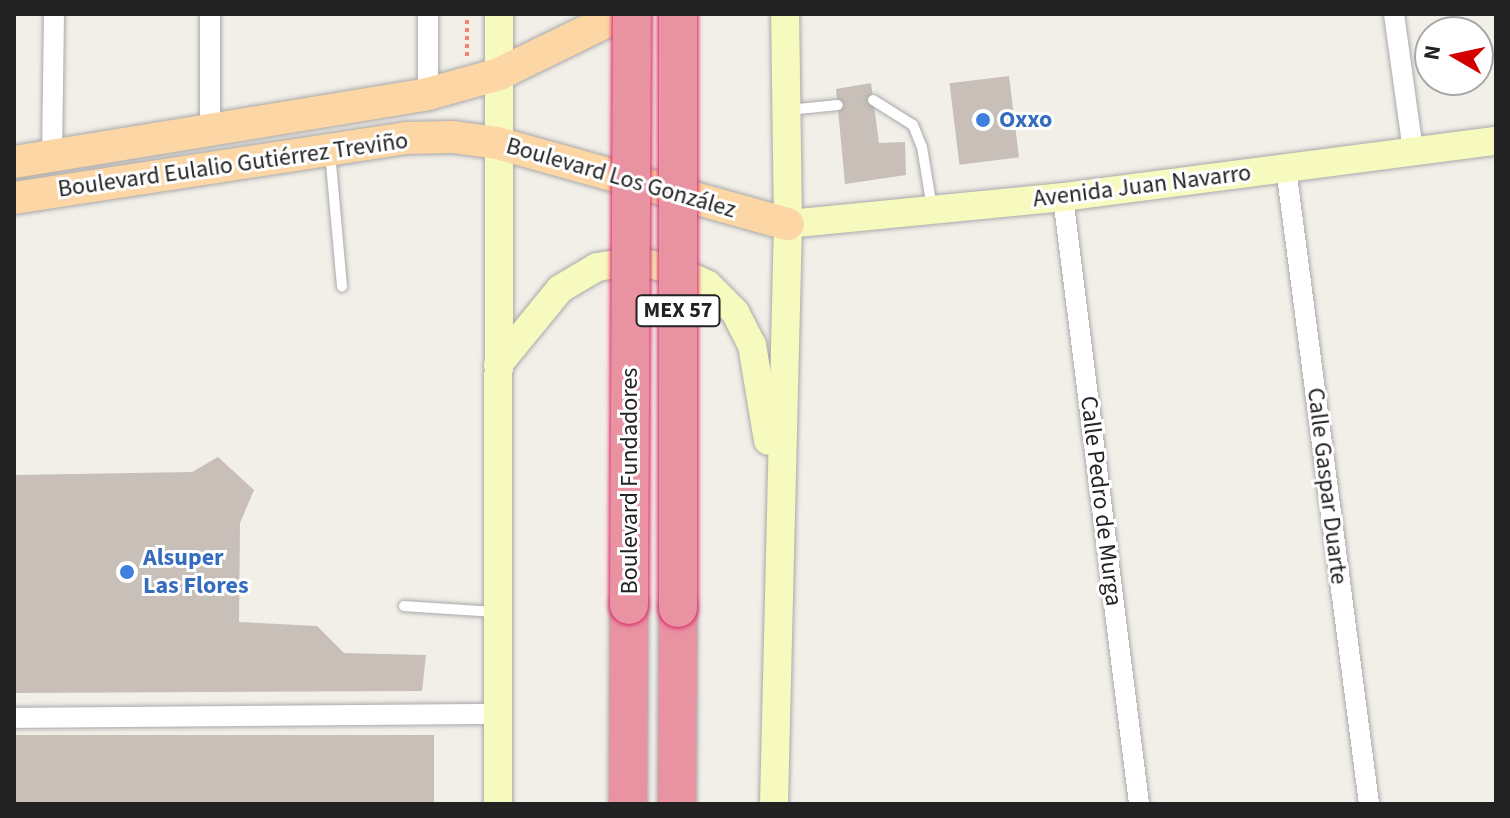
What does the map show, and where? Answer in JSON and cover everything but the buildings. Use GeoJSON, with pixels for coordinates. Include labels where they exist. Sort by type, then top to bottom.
{"type":"FeatureCollection","features":[{"type":"Feature","properties":{"kind":"highway","name":"Boulevard Fundadores"},"geometry":{"type":"LineString","coordinates":[[628,804],[632,14]]}},
{"type":"Feature","properties":{"kind":"highway","name":"Boulevard Fundadores"},"geometry":{"type":"LineString","coordinates":[[677,804],[678,14]]}},
{"type":"Feature","properties":{"kind":"main road"},"geometry":{"type":"LineString","coordinates":[[498,804],[499,14]]}},
{"type":"Feature","properties":{"kind":"main road"},"geometry":{"type":"LineString","coordinates":[[428,94],[499,74],[622,14]]}},
{"type":"Feature","properties":{"kind":"main road"},"geometry":{"type":"LineString","coordinates":[[774,804],[788,224],[785,14]]}},
{"type":"Feature","properties":{"kind":"main road","name":"Boulevard Eulalio Gutiérrez Treviño"},"geometry":{"type":"LineString","coordinates":[[14,162],[428,94]]}},
{"type":"Feature","properties":{"kind":"main road","name":"Boulevard Eulalio Gutiérrez Treviño"},"geometry":{"type":"LineString","coordinates":[[14,198],[406,138],[453,137]]}},
{"type":"Feature","properties":{"kind":"main road","name":"Boulevard Los González"},"geometry":{"type":"LineString","coordinates":[[453,137],[497,143],[788,224]]}},
{"type":"Feature","properties":{"kind":"main road","name":"Avenida Juan Navarro"},"geometry":{"type":"LineString","coordinates":[[788,224],[1063,197],[1496,141]]}},
{"type":"Feature","properties":{"kind":"main road"},"geometry":{"type":"LineString","coordinates":[[498,365],[560,289],[597,267],[635,261],[676,270],[708,285],[735,312],[752,345],[779,529]]}},
{"type":"Feature","properties":{"kind":"street"},"geometry":{"type":"LineString","coordinates":[[52,157],[54,14]]}},
{"type":"Feature","properties":{"kind":"street"},"geometry":{"type":"LineString","coordinates":[[210,14],[210,130]]}},
{"type":"Feature","properties":{"kind":"street"},"geometry":{"type":"LineString","coordinates":[[428,14],[428,94]]}},
{"type":"Feature","properties":{"kind":"street"},"geometry":{"type":"LineString","coordinates":[[1394,14],[1413,151]]}},
{"type":"Feature","properties":{"kind":"street","name":"Calle Gaspar Duarte"},"geometry":{"type":"LineString","coordinates":[[1286,168],[1369,804]]}},
{"type":"Feature","properties":{"kind":"street","name":"Calle Pedro de Murga"},"geometry":{"type":"LineString","coordinates":[[1063,197],[1139,804]]}},
{"type":"Feature","properties":{"kind":"street"},"geometry":{"type":"LineString","coordinates":[[14,718],[497,714]]}},
{"type":"Feature","properties":{"kind":"lane"},"geometry":{"type":"LineString","coordinates":[[873,100],[913,125],[922,147],[933,210]]}},
{"type":"Feature","properties":{"kind":"lane"},"geometry":{"type":"LineString","coordinates":[[785,110],[838,105]]}},
{"type":"Feature","properties":{"kind":"lane"},"geometry":{"type":"LineString","coordinates":[[330,150],[342,286]]}},
{"type":"Feature","properties":{"kind":"lane"},"geometry":{"type":"LineString","coordinates":[[404,606],[498,612]]}},
{"type":"Feature","properties":{"kind":"place","name":"Oxxo"},"geometry":{"type":"Point","coordinates":[983,120]}},
{"type":"Feature","properties":{"kind":"place","name":"Alsuper Las Flores"},"geometry":{"type":"Point","coordinates":[127,572]}}]}
